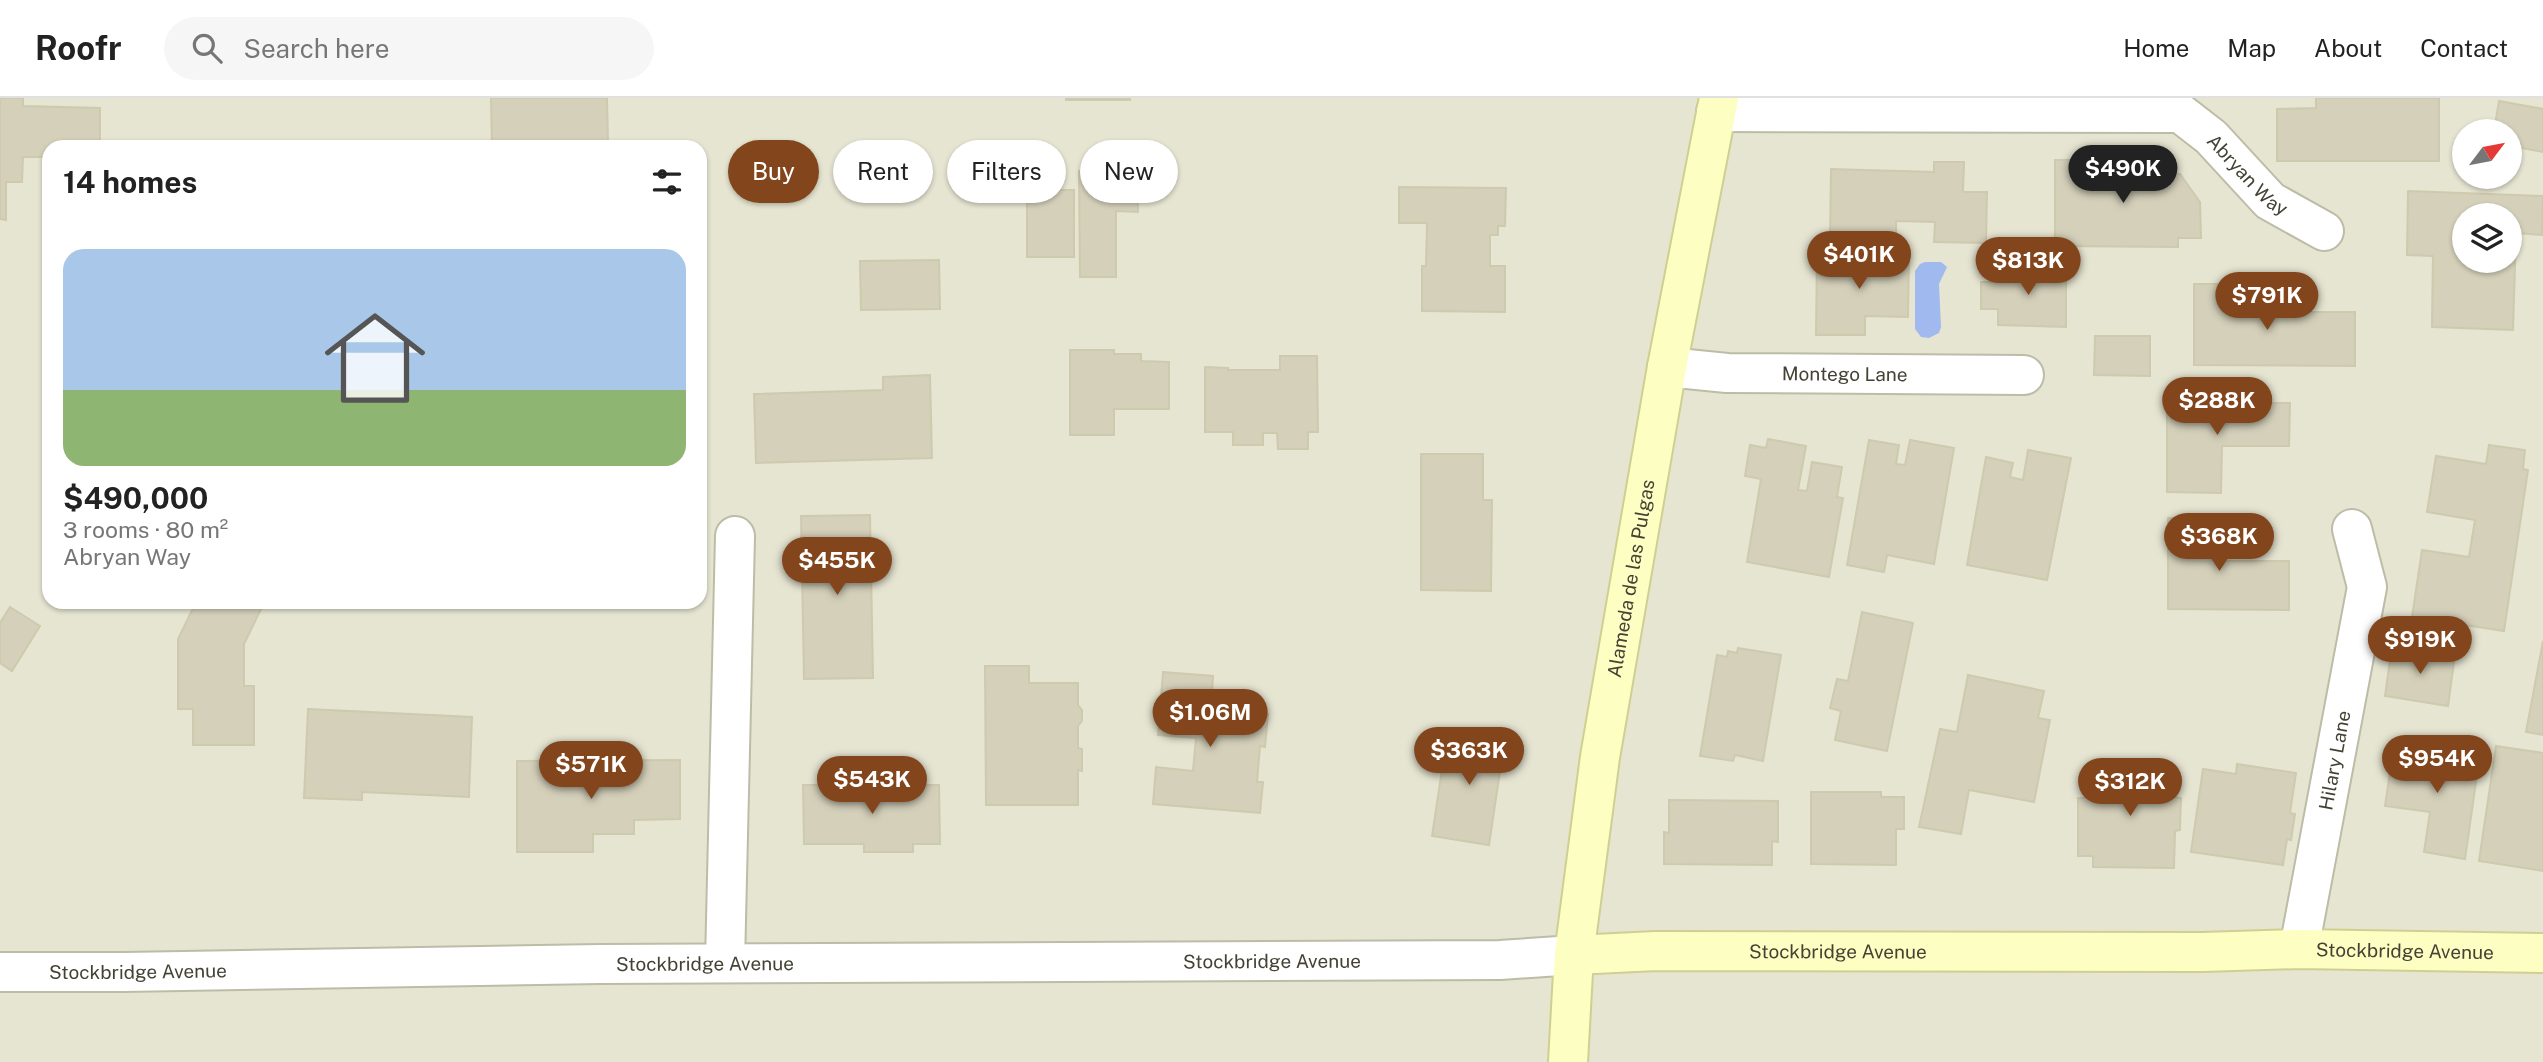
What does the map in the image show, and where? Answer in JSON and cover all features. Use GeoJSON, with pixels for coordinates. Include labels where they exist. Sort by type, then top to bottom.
{"type":"FeatureCollection","features":[{"type":"Feature","properties":{"kind":"street","name":"Abryan Way"},"geometry":{"type":"LineString","coordinates":[[1718,105],[2179,113],[2211,137],[2270,201],[2323,231]]}},
{"type":"Feature","properties":{"kind":"street","name":"Alameda de las Pulgas"},"geometry":{"type":"LineString","coordinates":[[1568,1062],[1574,955],[1600,757],[1667,367],[1718,105]]}},
{"type":"Feature","properties":{"kind":"street","name":"Montego Lane"},"geometry":{"type":"LineString","coordinates":[[1667,367],[1727,373],[2024,375]]}},
{"type":"Feature","properties":{"kind":"street","name":"Hilary Lane"},"geometry":{"type":"LineString","coordinates":[[2298,949],[2367,587],[2352,529]]}},
{"type":"Feature","properties":{"kind":"street"},"geometry":{"type":"LineString","coordinates":[[725,963],[735,536]]}},
{"type":"Feature","properties":{"kind":"street","name":"Stockbridge Avenue"},"geometry":{"type":"LineString","coordinates":[[0,972],[725,963],[1500,960],[1656,951],[2203,952],[2298,949],[2543,953]]}},
{"type":"Feature","properties":{"kind":"shaded area"},"geometry":{"type":"Polygon","coordinates":[[[0,98],[2543,98],[2543,1062],[0,1062],[0,98]]]}},
{"type":"Feature","properties":{"kind":"water"},"geometry":{"type":"Polygon","coordinates":[[[1925,262],[1941,262],[1947,267],[1939,284],[1941,327],[1939,333],[1929,338],[1921,337],[1915,329],[1915,271],[1925,262]]]}},
{"type":"Feature","properties":{"kind":"building"},"geometry":{"type":"Polygon","coordinates":[[[0,98],[23,98],[23,106],[100,108],[100,140],[42,140],[42,157],[23,157],[22,182],[6,182],[6,220],[0,219],[0,98]]]}},
{"type":"Feature","properties":{"kind":"building"},"geometry":{"type":"Polygon","coordinates":[[[491,98],[607,98],[608,140],[492,140],[491,98]]]}},
{"type":"Feature","properties":{"kind":"building"},"geometry":{"type":"Polygon","coordinates":[[[1130,98],[1130,100],[1066,100],[1130,98]]]}},
{"type":"Feature","properties":{"kind":"building"},"geometry":{"type":"Polygon","coordinates":[[[2316,98],[2439,98],[2439,161],[2277,161],[2277,109],[2316,108],[2316,98]]]}},
{"type":"Feature","properties":{"kind":"building"},"geometry":{"type":"Polygon","coordinates":[[[2499,101],[2543,109],[2543,152],[2522,148],[2522,119],[2496,119],[2499,101]]]}},
{"type":"Feature","properties":{"kind":"building"},"geometry":{"type":"Polygon","coordinates":[[[2055,160],[2162,160],[2162,173],[2180,174],[2200,202],[2201,238],[2178,238],[2178,247],[2055,246],[2055,160]]]}},
{"type":"Feature","properties":{"kind":"building"},"geometry":{"type":"Polygon","coordinates":[[[1934,162],[1964,162],[1963,192],[1987,192],[1986,243],[1934,242],[1935,222],[1896,221],[1896,242],[1830,241],[1831,169],[1934,172],[1934,162]]]}},
{"type":"Feature","properties":{"kind":"building"},"geometry":{"type":"Polygon","coordinates":[[[1079,171],[1080,203],[1138,203],[1138,212],[1116,211],[1116,277],[1080,277],[1079,171]]]}},
{"type":"Feature","properties":{"kind":"building"},"geometry":{"type":"Polygon","coordinates":[[[1399,187],[1506,188],[1505,226],[1498,226],[1498,235],[1490,235],[1490,266],[1505,266],[1505,312],[1422,311],[1422,266],[1426,266],[1427,223],[1399,223],[1399,187]]]}},
{"type":"Feature","properties":{"kind":"building"},"geometry":{"type":"Polygon","coordinates":[[[1066,190],[1074,190],[1074,257],[1027,257],[1027,203],[1066,203],[1066,190]]]}},
{"type":"Feature","properties":{"kind":"building"},"geometry":{"type":"Polygon","coordinates":[[[2408,191],[2543,196],[2542,235],[2522,233],[2522,203],[2452,203],[2452,273],[2515,273],[2513,330],[2432,327],[2433,256],[2407,255],[2408,191]]]}},
{"type":"Feature","properties":{"kind":"building"},"geometry":{"type":"Polygon","coordinates":[[[1817,253],[1909,255],[1908,317],[1865,316],[1865,335],[1816,335],[1817,253]]]}},
{"type":"Feature","properties":{"kind":"building"},"geometry":{"type":"Polygon","coordinates":[[[939,260],[940,309],[861,310],[860,261],[939,260]]]}},
{"type":"Feature","properties":{"kind":"building"},"geometry":{"type":"Polygon","coordinates":[[[1998,268],[2066,269],[2066,327],[1998,325],[1998,309],[1981,309],[1981,282],[1998,282],[1998,268]]]}},
{"type":"Feature","properties":{"kind":"building"},"geometry":{"type":"Polygon","coordinates":[[[2194,284],[2249,284],[2249,304],[2298,305],[2298,312],[2355,312],[2355,366],[2194,365],[2194,284]]]}},
{"type":"Feature","properties":{"kind":"building"},"geometry":{"type":"Polygon","coordinates":[[[2095,336],[2150,336],[2150,376],[2094,375],[2095,336]]]}},
{"type":"Feature","properties":{"kind":"building"},"geometry":{"type":"Polygon","coordinates":[[[1070,350],[1114,350],[1114,354],[1141,354],[1141,361],[1169,362],[1169,409],[1114,409],[1114,435],[1070,435],[1070,350]]]}},
{"type":"Feature","properties":{"kind":"building"},"geometry":{"type":"Polygon","coordinates":[[[1280,356],[1317,356],[1318,432],[1308,432],[1308,449],[1278,449],[1277,433],[1263,433],[1263,445],[1233,445],[1233,432],[1205,432],[1205,367],[1280,370],[1280,356]]]}},
{"type":"Feature","properties":{"kind":"building"},"geometry":{"type":"Polygon","coordinates":[[[930,375],[932,458],[756,463],[754,394],[883,390],[883,377],[930,375]]]}},
{"type":"Feature","properties":{"kind":"building"},"geometry":{"type":"Polygon","coordinates":[[[2207,387],[2235,387],[2235,403],[2290,403],[2289,446],[2222,446],[2221,493],[2167,492],[2167,402],[2207,403],[2207,387]]]}},
{"type":"Feature","properties":{"kind":"building"},"geometry":{"type":"Polygon","coordinates":[[[1768,439],[1806,446],[1798,490],[1807,491],[1812,462],[1842,467],[1837,497],[1843,498],[1829,577],[1747,562],[1761,479],[1745,476],[1750,445],[1766,448],[1768,439]]]}},
{"type":"Feature","properties":{"kind":"building"},"geometry":{"type":"Polygon","coordinates":[[[1869,440],[1899,445],[1896,464],[1905,465],[1910,440],[1954,448],[1934,564],[1887,555],[1884,572],[1847,565],[1869,440]]]}},
{"type":"Feature","properties":{"kind":"building"},"geometry":{"type":"Polygon","coordinates":[[[2489,445],[2525,450],[2523,469],[2528,470],[2504,631],[2412,617],[2422,550],[2469,557],[2475,520],[2427,512],[2436,456],[2486,464],[2489,445]]]}},
{"type":"Feature","properties":{"kind":"building"},"geometry":{"type":"Polygon","coordinates":[[[2028,450],[2071,458],[2047,580],[1967,565],[1986,457],[2013,463],[2010,477],[2023,480],[2028,450]]]}},
{"type":"Feature","properties":{"kind":"building"},"geometry":{"type":"Polygon","coordinates":[[[1421,454],[1483,454],[1483,500],[1492,500],[1491,591],[1421,590],[1421,454]]]}},
{"type":"Feature","properties":{"kind":"building"},"geometry":{"type":"Polygon","coordinates":[[[870,515],[873,678],[804,679],[801,516],[870,515]]]}},
{"type":"Feature","properties":{"kind":"building"},"geometry":{"type":"Polygon","coordinates":[[[2168,518],[2221,519],[2221,561],[2289,561],[2289,610],[2168,609],[2168,518]]]}},
{"type":"Feature","properties":{"kind":"building"},"geometry":{"type":"Polygon","coordinates":[[[10,607],[40,626],[12,671],[0,663],[0,623],[10,607]]]}},
{"type":"Feature","properties":{"kind":"building"},"geometry":{"type":"Polygon","coordinates":[[[193,609],[261,609],[244,644],[244,686],[254,686],[254,745],[193,745],[193,709],[178,709],[178,639],[193,609]]]}},
{"type":"Feature","properties":{"kind":"building"},"geometry":{"type":"Polygon","coordinates":[[[1862,612],[1913,623],[1887,751],[1835,740],[1841,711],[1830,708],[1837,679],[1848,681],[1862,612]]]}},
{"type":"Feature","properties":{"kind":"building"},"geometry":{"type":"Polygon","coordinates":[[[2543,641],[2543,735],[2526,732],[2543,641]]]}},
{"type":"Feature","properties":{"kind":"building"},"geometry":{"type":"Polygon","coordinates":[[[2392,646],[2455,655],[2448,706],[2385,696],[2392,646]]]}},
{"type":"Feature","properties":{"kind":"building"},"geometry":{"type":"Polygon","coordinates":[[[1738,648],[1781,655],[1763,761],[1735,755],[1733,761],[1700,756],[1717,655],[1727,657],[1728,651],[1737,653],[1738,648]]]}},
{"type":"Feature","properties":{"kind":"building"},"geometry":{"type":"Polygon","coordinates":[[[985,666],[1029,666],[1029,683],[1078,683],[1078,705],[1082,710],[1082,721],[1078,726],[1078,748],[1082,749],[1082,771],[1078,770],[1078,805],[986,805],[985,666]]]}},
{"type":"Feature","properties":{"kind":"building"},"geometry":{"type":"Polygon","coordinates":[[[1163,672],[1213,676],[1211,709],[1268,714],[1265,747],[1260,746],[1257,782],[1263,782],[1260,813],[1153,804],[1156,767],[1193,771],[1196,738],[1158,735],[1163,672]]]}},
{"type":"Feature","properties":{"kind":"building"},"geometry":{"type":"Polygon","coordinates":[[[1968,675],[2044,691],[2038,718],[2050,720],[2034,802],[1969,790],[1961,834],[1919,827],[1940,729],[1957,732],[1968,675]]]}},
{"type":"Feature","properties":{"kind":"building"},"geometry":{"type":"Polygon","coordinates":[[[308,709],[472,717],[469,797],[362,792],[362,800],[304,798],[308,709]]]}},
{"type":"Feature","properties":{"kind":"building"},"geometry":{"type":"Polygon","coordinates":[[[1448,730],[1505,738],[1489,845],[1432,836],[1448,730]]]}},
{"type":"Feature","properties":{"kind":"building"},"geometry":{"type":"Polygon","coordinates":[[[2432,746],[2480,754],[2465,859],[2424,852],[2430,812],[2385,806],[2393,752],[2430,758],[2432,746]]]}},
{"type":"Feature","properties":{"kind":"building"},"geometry":{"type":"Polygon","coordinates":[[[2496,746],[2543,753],[2543,871],[2479,861],[2496,746]]]}},
{"type":"Feature","properties":{"kind":"building"},"geometry":{"type":"Polygon","coordinates":[[[680,760],[680,819],[634,820],[634,834],[593,834],[593,852],[517,852],[517,761],[680,760]]]}},
{"type":"Feature","properties":{"kind":"building"},"geometry":{"type":"Polygon","coordinates":[[[2237,764],[2296,773],[2290,813],[2295,814],[2283,865],[2191,852],[2203,769],[2236,774],[2237,764]]]}},
{"type":"Feature","properties":{"kind":"building"},"geometry":{"type":"Polygon","coordinates":[[[2094,767],[2176,768],[2175,797],[2181,798],[2180,830],[2175,831],[2174,868],[2093,867],[2093,856],[2078,856],[2078,798],[2094,798],[2094,767]]]}},
{"type":"Feature","properties":{"kind":"building"},"geometry":{"type":"Polygon","coordinates":[[[803,785],[939,785],[940,844],[913,844],[913,852],[864,852],[864,844],[804,844],[803,785]]]}},
{"type":"Feature","properties":{"kind":"building"},"geometry":{"type":"Polygon","coordinates":[[[1811,792],[1881,792],[1881,797],[1904,797],[1904,829],[1896,829],[1896,865],[1811,864],[1811,792]]]}},
{"type":"Feature","properties":{"kind":"building"},"geometry":{"type":"Polygon","coordinates":[[[1669,800],[1778,801],[1778,842],[1772,841],[1772,865],[1664,864],[1664,832],[1669,833],[1669,800]]]}}]}
